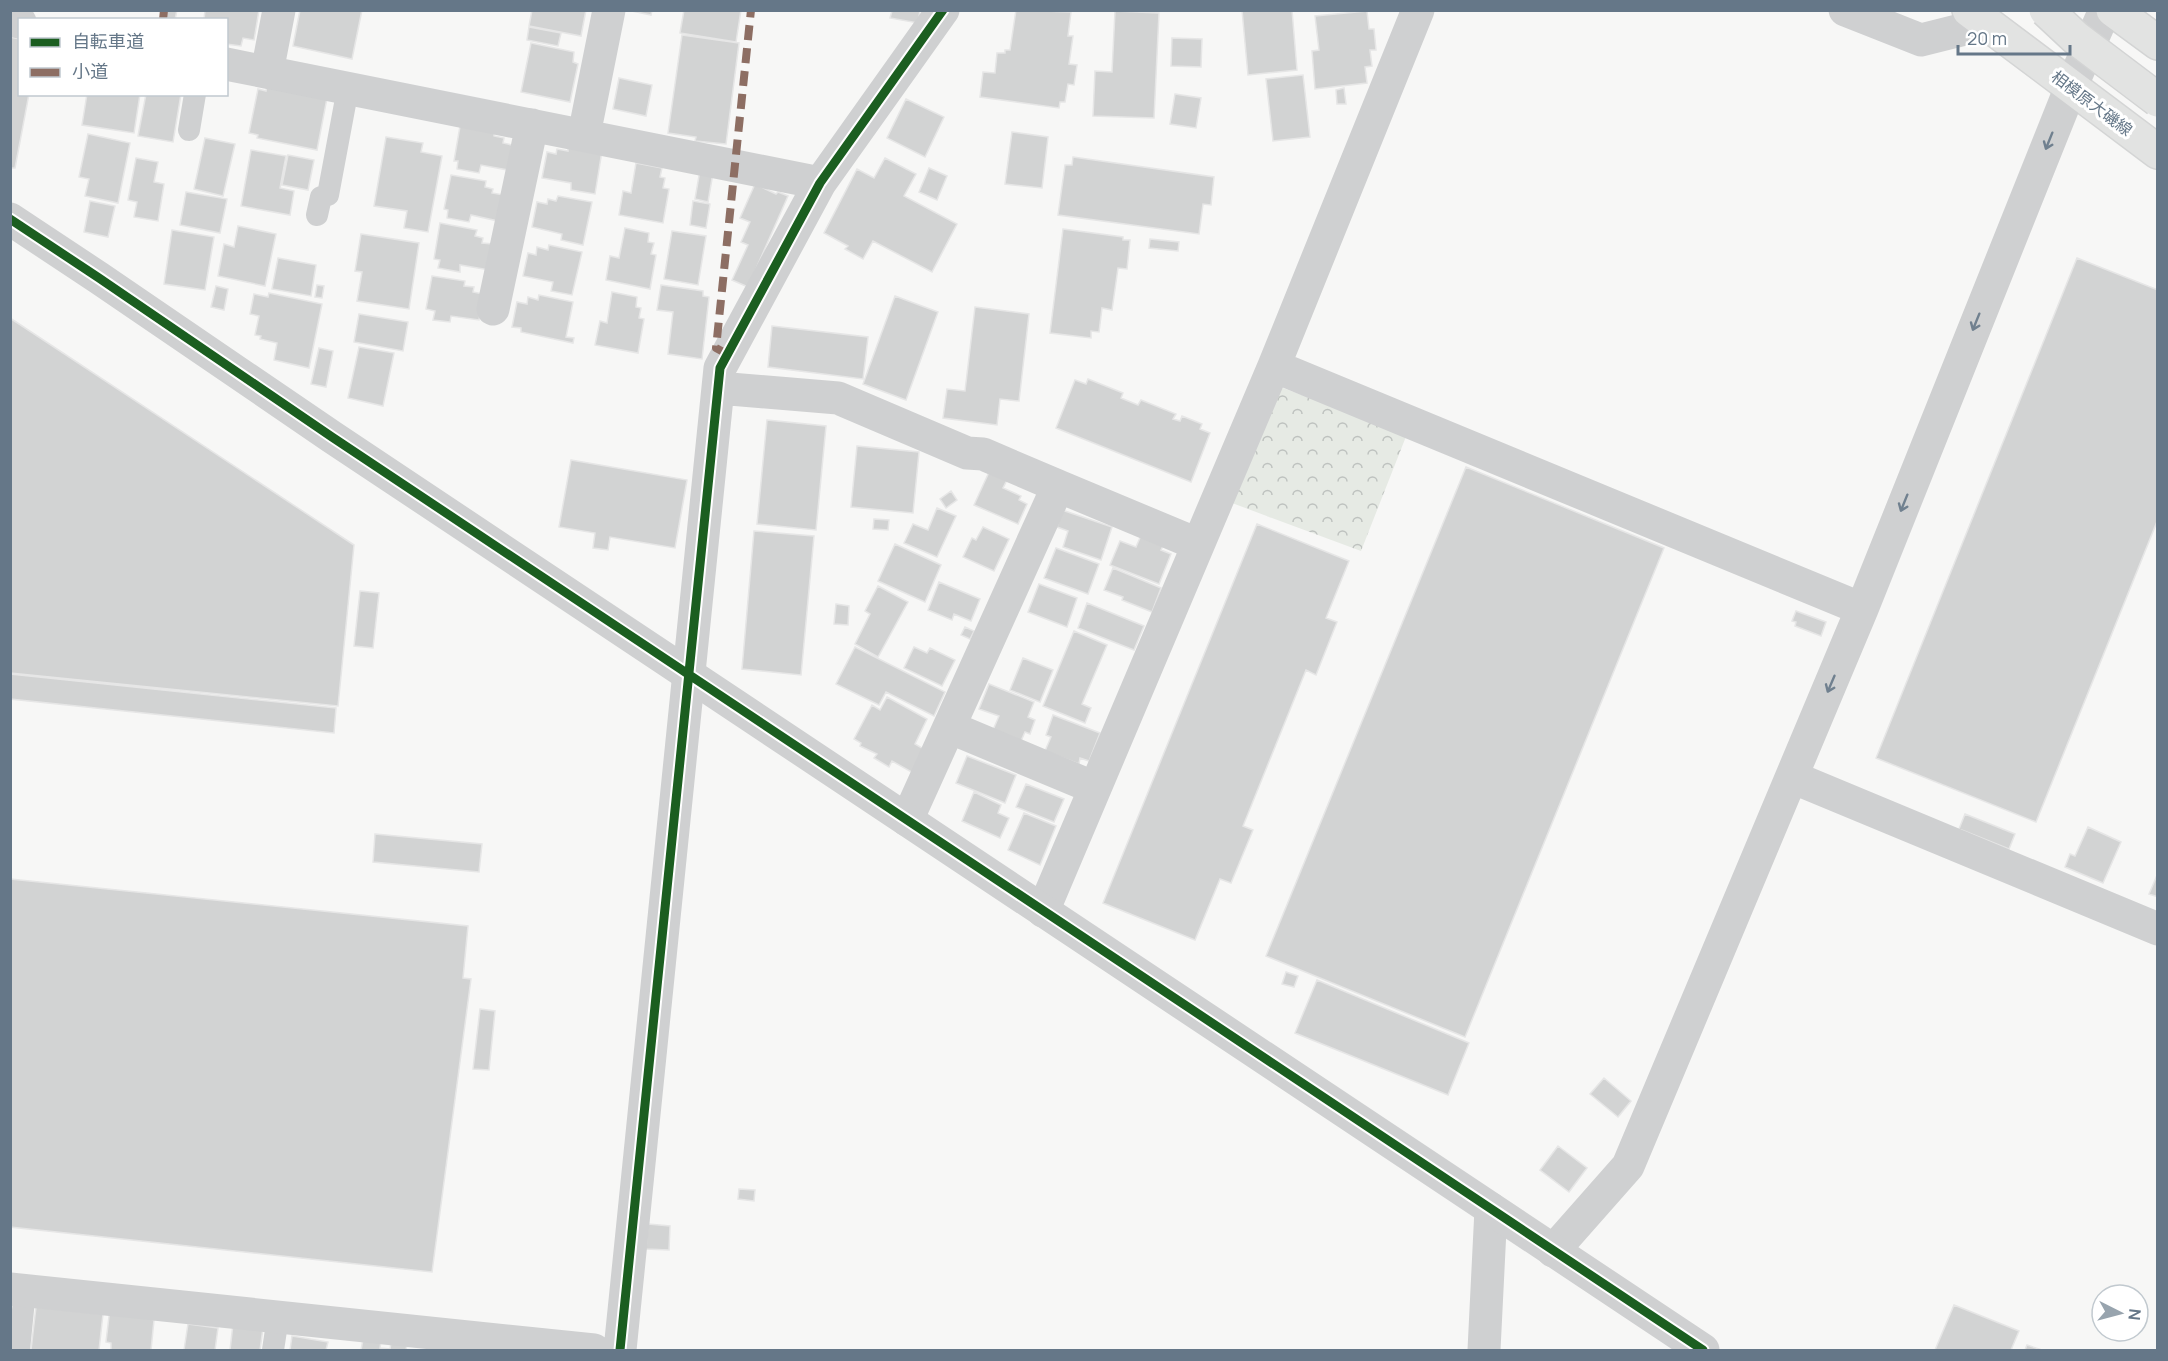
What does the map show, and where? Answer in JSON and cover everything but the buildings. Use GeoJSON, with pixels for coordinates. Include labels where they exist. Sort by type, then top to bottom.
{"type":"FeatureCollection","features":[{"type":"Feature","properties":{"kind":"main road"},"geometry":{"type":"LineString","coordinates":[[2046,10],[2076,38],[2157,100]]}},
{"type":"Feature","properties":{"kind":"main road"},"geometry":{"type":"LineString","coordinates":[[2113,10],[2157,44]]}},
{"type":"Feature","properties":{"kind":"main road","name":"相模原大磯線"},"geometry":{"type":"LineString","coordinates":[[1977,17],[2157,152]]}},
{"type":"Feature","properties":{"kind":"street"},"geometry":{"type":"LineString","coordinates":[[267,72],[279,10]]}},
{"type":"Feature","properties":{"kind":"street"},"geometry":{"type":"LineString","coordinates":[[584,135],[609,10]]}},
{"type":"Feature","properties":{"kind":"street"},"geometry":{"type":"LineString","coordinates":[[620,1350],[720,368],[820,183],[943,10]]}},
{"type":"Feature","properties":{"kind":"street"},"geometry":{"type":"LineString","coordinates":[[1043,911],[1274,366],[1418,10]]}},
{"type":"Feature","properties":{"kind":"street"},"geometry":{"type":"LineString","coordinates":[[1845,10],[1921,40],[1977,17]]}},
{"type":"Feature","properties":{"kind":"street"},"geometry":{"type":"LineString","coordinates":[[1553,1251],[1628,1166],[1862,609],[2071,87],[2105,10]]}},
{"type":"Feature","properties":{"kind":"street"},"geometry":{"type":"LineString","coordinates":[[228,64],[820,183]]}},
{"type":"Feature","properties":{"kind":"street"},"geometry":{"type":"LineString","coordinates":[[493,309],[532,125]]}},
{"type":"Feature","properties":{"kind":"street"},"geometry":{"type":"LineString","coordinates":[[10,219],[342,444],[1703,1350]]}},
{"type":"Feature","properties":{"kind":"street"},"geometry":{"type":"LineString","coordinates":[[1274,366],[1862,609]]}},
{"type":"Feature","properties":{"kind":"street"},"geometry":{"type":"LineString","coordinates":[[718,388],[838,398],[967,453],[983,454],[1197,544]]}},
{"type":"Feature","properties":{"kind":"street"},"geometry":{"type":"LineString","coordinates":[[907,820],[1058,486]]}},
{"type":"Feature","properties":{"kind":"street"},"geometry":{"type":"LineString","coordinates":[[949,727],[1095,788]]}},
{"type":"Feature","properties":{"kind":"street"},"geometry":{"type":"LineString","coordinates":[[1792,777],[2157,929]]}},
{"type":"Feature","properties":{"kind":"street"},"geometry":{"type":"LineString","coordinates":[[1484,1350],[1491,1209]]}},
{"type":"Feature","properties":{"kind":"street"},"geometry":{"type":"LineString","coordinates":[[18,1289],[585,1350]]}},
{"type":"Feature","properties":{"kind":"lane"},"geometry":{"type":"LineString","coordinates":[[317,215],[321,197],[328,195],[348,88]]}},
{"type":"Feature","properties":{"kind":"lane"},"geometry":{"type":"LineString","coordinates":[[189,130],[195,96]]}},
{"type":"Feature","properties":{"kind":"lane"},"geometry":{"type":"LineString","coordinates":[[18,1289],[19,1350]]}},
{"type":"Feature","properties":{"kind":"lane"},"geometry":{"type":"LineString","coordinates":[[273,1350],[278,1317]]}},
{"type":"Feature","properties":{"kind":"green space"},"geometry":{"type":"Polygon","coordinates":[[[1283,388],[1407,434],[1361,551],[1232,503],[1276,393],[1283,388]]]}},
{"type":"Feature","properties":{"kind":"marked path"},"geometry":{"type":"LineString","coordinates":[[163,18],[164,10]]}},
{"type":"Feature","properties":{"kind":"marked path"},"geometry":{"type":"LineString","coordinates":[[727,354],[716,348],[751,10]]}},
{"type":"Feature","properties":{"kind":"cycle path"},"geometry":{"type":"LineString","coordinates":[[620,1350],[720,368],[820,183],[943,10]]}},
{"type":"Feature","properties":{"kind":"cycle path"},"geometry":{"type":"LineString","coordinates":[[10,219],[332,437],[1703,1350]]}}]}
